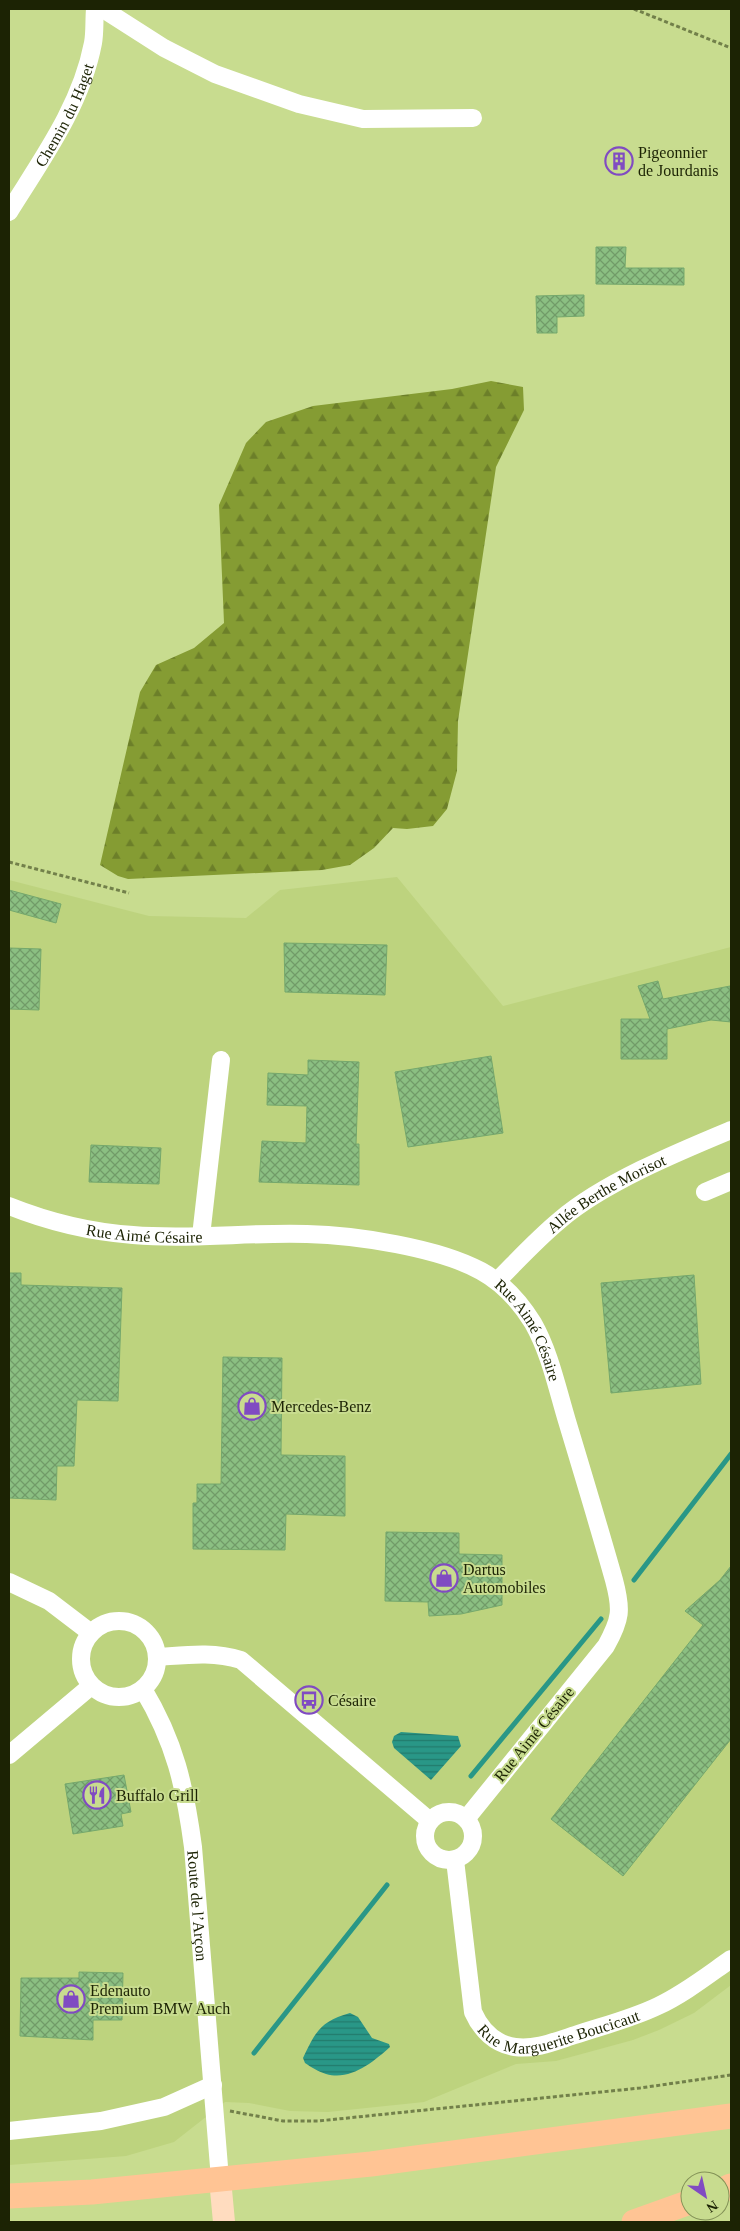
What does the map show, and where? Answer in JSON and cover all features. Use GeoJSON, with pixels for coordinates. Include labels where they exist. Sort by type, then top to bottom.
{"type":"FeatureCollection","features":[{"type":"Feature","properties":{"kind":"highway"},"geometry":{"type":"LineString","coordinates":[[9,2196],[92,2192],[371,2164],[731,2116]]}},
{"type":"Feature","properties":{"kind":"highway"},"geometry":{"type":"LineString","coordinates":[[634,2222],[680,2206]]}},
{"type":"Feature","properties":{"kind":"main road","name":"Route de l’Arçon"},"geometry":{"type":"LineString","coordinates":[[220,2179],[224,2222]]}},
{"type":"Feature","properties":{"kind":"street","name":"Chemin du Haget"},"geometry":{"type":"LineString","coordinates":[[9,212],[54,140],[79,92],[93,43],[95,9]]}},
{"type":"Feature","properties":{"kind":"street"},"geometry":{"type":"LineString","coordinates":[[103,9],[164,48],[215,74],[299,104],[363,119],[473,118]]}},
{"type":"Feature","properties":{"kind":"street"},"geometry":{"type":"LineString","coordinates":[[201,1236],[221,1060]]}},
{"type":"Feature","properties":{"kind":"street","name":"Allée Berthe Morisot"},"geometry":{"type":"LineString","coordinates":[[497,1281],[560,1220],[598,1193],[658,1162],[731,1130]]}},
{"type":"Feature","properties":{"kind":"street"},"geometry":{"type":"LineString","coordinates":[[705,1192],[731,1181]]}},
{"type":"Feature","properties":{"kind":"street","name":"Rue Aimé Césaire"},"geometry":{"type":"LineString","coordinates":[[9,1206],[66,1224],[100,1232],[135,1235],[201,1236],[308,1234],[414,1248],[464,1263],[497,1281],[522,1307],[547,1355],[618,1594],[619,1616],[618,1623],[606,1646],[466,1818]]}},
{"type":"Feature","properties":{"kind":"street"},"geometry":{"type":"LineString","coordinates":[[9,1582],[49,1601],[91,1633]]}},
{"type":"Feature","properties":{"kind":"street"},"geometry":{"type":"LineString","coordinates":[[124,1621],[140,1627],[153,1640],[158,1657],[154,1675],[144,1689],[135,1694],[117,1698],[107,1696],[91,1686],[82,1672],[82,1647],[91,1633],[106,1623],[124,1621]]}},
{"type":"Feature","properties":{"kind":"street"},"geometry":{"type":"LineString","coordinates":[[158,1657],[208,1654],[226,1655],[241,1660],[430,1821]]}},
{"type":"Feature","properties":{"kind":"street"},"geometry":{"type":"LineString","coordinates":[[9,1755],[91,1686]]}},
{"type":"Feature","properties":{"kind":"street","name":"Route de l’Arçon"},"geometry":{"type":"LineString","coordinates":[[144,1689],[165,1728],[176,1758],[187,1802],[194,1847],[220,2179]]}},
{"type":"Feature","properties":{"kind":"street"},"geometry":{"type":"LineString","coordinates":[[448,1812],[454,1812],[466,1818],[473,1834],[472,1842],[462,1856],[455,1860],[445,1860],[435,1856],[428,1849],[425,1840],[425,1830],[430,1821],[441,1813],[448,1812]]}},
{"type":"Feature","properties":{"kind":"street","name":"Rue Marguerite Boucicaut"},"geometry":{"type":"LineString","coordinates":[[455,1860],[473,2012],[482,2028],[496,2040],[506,2045],[532,2047],[635,2015],[672,1998],[731,1959]]}},
{"type":"Feature","properties":{"kind":"street"},"geometry":{"type":"LineString","coordinates":[[9,2131],[110,2119],[164,2107],[213,2085]]}},
{"type":"Feature","properties":{"kind":"path"},"geometry":{"type":"LineString","coordinates":[[634,9],[731,48]]}},
{"type":"Feature","properties":{"kind":"path"},"geometry":{"type":"LineString","coordinates":[[9,862],[129,893]]}},
{"type":"Feature","properties":{"kind":"path"},"geometry":{"type":"LineString","coordinates":[[214,2108],[284,2121],[318,2121],[640,2088],[731,2075]]}},
{"type":"Feature","properties":{"kind":"shaded area"},"geometry":{"type":"Polygon","coordinates":[[[397,877],[503,1006],[731,947],[731,1985],[694,2013],[633,2040],[556,2061],[516,2064],[424,2102],[328,2112],[290,2111],[249,2103],[225,2102],[174,2142],[126,2156],[9,2165],[9,880],[149,916],[246,918],[280,890],[397,877]]]}},
{"type":"Feature","properties":{"kind":"green space"},"geometry":{"type":"Polygon","coordinates":[[[491,381],[523,387],[524,410],[496,467],[458,721],[457,771],[447,809],[433,826],[407,829],[393,828],[374,848],[350,865],[322,870],[128,879],[118,876],[100,865],[140,692],[156,665],[194,648],[224,623],[219,505],[246,443],[266,422],[313,406],[452,389],[491,381]]]}},
{"type":"Feature","properties":{"kind":"water"},"geometry":{"type":"Polygon","coordinates":[[[401,1732],[458,1736],[461,1746],[431,1780],[394,1748],[392,1742],[394,1736],[401,1732]]]}},
{"type":"Feature","properties":{"kind":"water"},"geometry":{"type":"Polygon","coordinates":[[[350,2013],[358,2017],[372,2038],[389,2044],[390,2047],[361,2069],[344,2075],[326,2074],[305,2063],[303,2058],[320,2029],[332,2020],[350,2013]]]}},
{"type":"Feature","properties":{"kind":"building","name":"Pigeonnier de Jourdanis"},"geometry":{"type":"Polygon","coordinates":[[[619,150],[629,157],[630,161],[623,171],[619,172],[609,165],[608,161],[615,151],[619,150]]]}},
{"type":"Feature","properties":{"kind":"building"},"geometry":{"type":"Polygon","coordinates":[[[596,247],[626,247],[625,268],[684,268],[684,285],[596,284],[596,247]]]}},
{"type":"Feature","properties":{"kind":"building"},"geometry":{"type":"Polygon","coordinates":[[[584,295],[584,316],[557,317],[557,333],[537,333],[536,296],[584,295]]]}},
{"type":"Feature","properties":{"kind":"building"},"geometry":{"type":"Polygon","coordinates":[[[9,890],[61,904],[56,923],[9,910],[9,890]]]}},
{"type":"Feature","properties":{"kind":"building"},"geometry":{"type":"Polygon","coordinates":[[[284,943],[387,945],[385,995],[285,992],[284,943]]]}},
{"type":"Feature","properties":{"kind":"building"},"geometry":{"type":"Polygon","coordinates":[[[9,948],[41,949],[39,1010],[9,1009],[9,948]]]}},
{"type":"Feature","properties":{"kind":"building"},"geometry":{"type":"Polygon","coordinates":[[[658,981],[663,999],[730,986],[731,1022],[711,1020],[667,1029],[667,1059],[621,1059],[621,1019],[650,1019],[638,986],[658,981]]]}},
{"type":"Feature","properties":{"kind":"building"},"geometry":{"type":"Polygon","coordinates":[[[491,1056],[503,1133],[408,1147],[395,1072],[491,1056]]]}},
{"type":"Feature","properties":{"kind":"building"},"geometry":{"type":"Polygon","coordinates":[[[308,1060],[359,1062],[356,1144],[359,1144],[359,1185],[259,1182],[262,1141],[306,1143],[307,1106],[267,1105],[268,1073],[308,1075],[308,1060]]]}},
{"type":"Feature","properties":{"kind":"building"},"geometry":{"type":"Polygon","coordinates":[[[91,1145],[161,1148],[159,1184],[89,1182],[91,1145]]]}},
{"type":"Feature","properties":{"kind":"building"},"geometry":{"type":"Polygon","coordinates":[[[9,1273],[21,1273],[21,1285],[122,1288],[118,1401],[77,1400],[74,1466],[57,1466],[56,1500],[9,1498],[9,1273]]]}},
{"type":"Feature","properties":{"kind":"building"},"geometry":{"type":"Polygon","coordinates":[[[694,1275],[701,1384],[611,1393],[601,1283],[694,1275]]]}},
{"type":"Feature","properties":{"kind":"building","name":"Mercedes-Benz"},"geometry":{"type":"Polygon","coordinates":[[[223,1357],[282,1358],[281,1455],[345,1456],[345,1516],[286,1514],[285,1550],[193,1549],[193,1503],[197,1503],[197,1484],[221,1484],[223,1357]]]}},
{"type":"Feature","properties":{"kind":"building","name":"Dartus Automobiles"},"geometry":{"type":"Polygon","coordinates":[[[386,1532],[459,1533],[459,1554],[502,1555],[502,1605],[461,1614],[429,1616],[428,1602],[385,1601],[386,1532]]]}},
{"type":"Feature","properties":{"kind":"building"},"geometry":{"type":"Polygon","coordinates":[[[731,1566],[731,1739],[623,1876],[551,1819],[703,1625],[685,1611],[720,1580],[731,1566]]]}},
{"type":"Feature","properties":{"kind":"building","name":"Buffalo Grill"},"geometry":{"type":"Polygon","coordinates":[[[124,1775],[131,1812],[121,1814],[123,1826],[73,1834],[65,1784],[124,1775]]]}},
{"type":"Feature","properties":{"kind":"building","name":"Edenauto Premium BMW Auch"},"geometry":{"type":"Polygon","coordinates":[[[79,1972],[123,1973],[122,2020],[93,2020],[93,2040],[20,2036],[21,1978],[79,1978],[79,1972]]]}},
{"type":"Feature","properties":{"kind":"waterway"},"geometry":{"type":"LineString","coordinates":[[634,1580],[731,1454]]}},
{"type":"Feature","properties":{"kind":"waterway"},"geometry":{"type":"LineString","coordinates":[[471,1776],[601,1619]]}},
{"type":"Feature","properties":{"kind":"waterway"},"geometry":{"type":"LineString","coordinates":[[254,2053],[387,1885]]}},
{"type":"Feature","properties":{"kind":"place","name":"Pigeonnier de Jourdanis"},"geometry":{"type":"Point","coordinates":[619,161]}},
{"type":"Feature","properties":{"kind":"place","name":"Mercedes-Benz"},"geometry":{"type":"Point","coordinates":[252,1406]}},
{"type":"Feature","properties":{"kind":"place","name":"Dartus Automobiles"},"geometry":{"type":"Point","coordinates":[444,1578]}},
{"type":"Feature","properties":{"kind":"place","name":"Césaire"},"geometry":{"type":"Point","coordinates":[309,1700]}},
{"type":"Feature","properties":{"kind":"place","name":"Buffalo Grill"},"geometry":{"type":"Point","coordinates":[97,1795]}},
{"type":"Feature","properties":{"kind":"place","name":"Edenauto Premium BMW Auch"},"geometry":{"type":"Point","coordinates":[71,1999]}}]}
